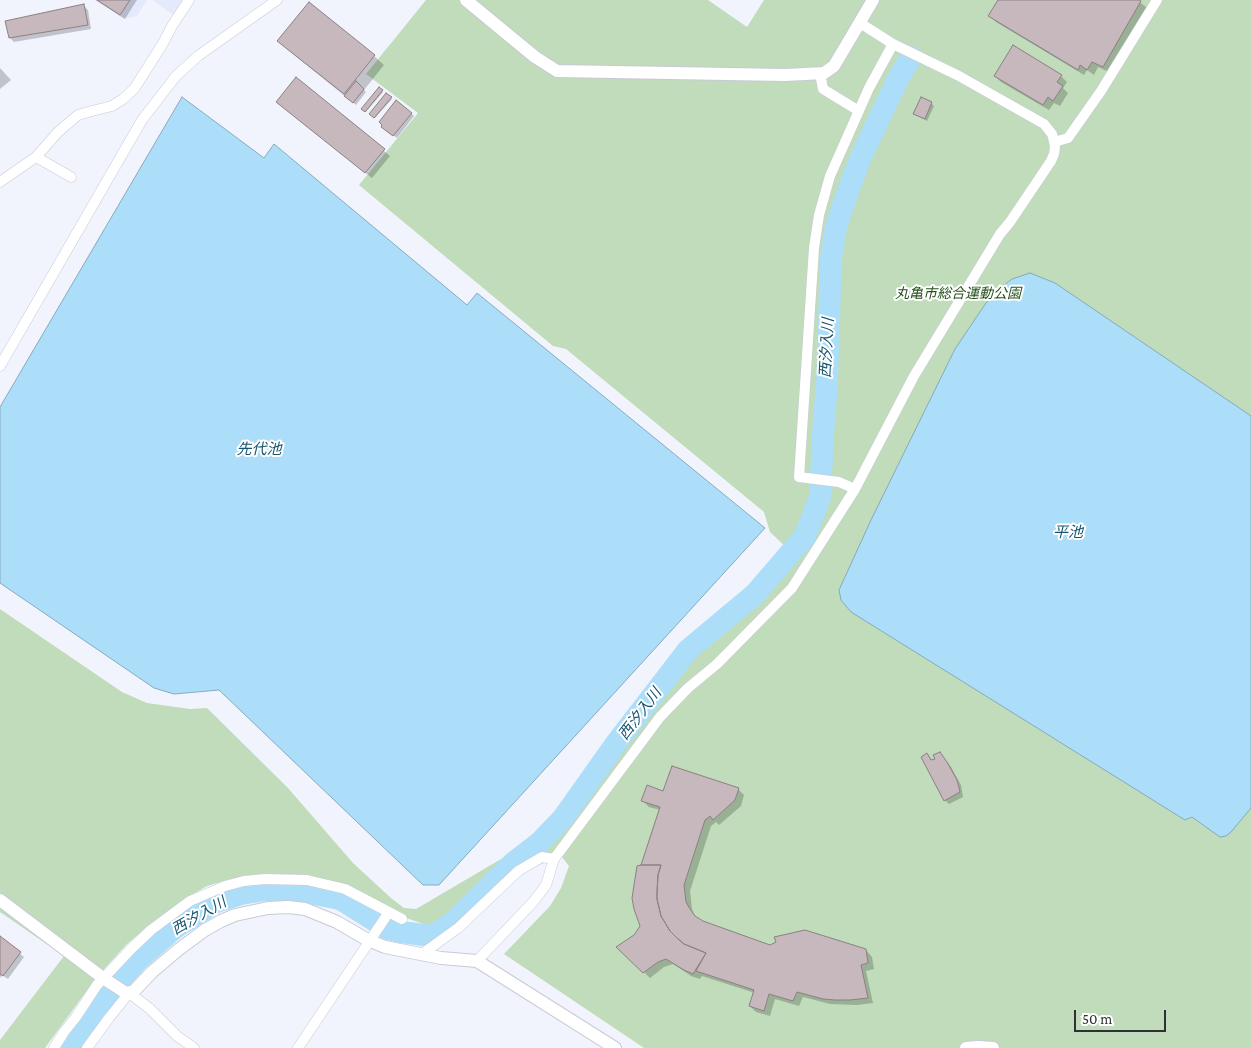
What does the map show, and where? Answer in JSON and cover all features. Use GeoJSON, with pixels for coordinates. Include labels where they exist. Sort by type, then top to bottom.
{"type":"FeatureCollection","features":[{"type":"Feature","properties":{"kind":"street"},"geometry":{"type":"LineString","coordinates":[[0,182],[36,157],[58,132],[78,115],[112,106],[124,99],[134,89],[189,0]]}},
{"type":"Feature","properties":{"kind":"street"},"geometry":{"type":"LineString","coordinates":[[0,366],[142,120],[176,76],[198,56],[277,0]]}},
{"type":"Feature","properties":{"kind":"street"},"geometry":{"type":"LineString","coordinates":[[466,0],[535,57],[557,71],[785,75],[824,73],[834,66],[873,0]]}},
{"type":"Feature","properties":{"kind":"street"},"geometry":{"type":"LineString","coordinates":[[1054,142],[1068,138],[1101,91],[1157,0]]}},
{"type":"Feature","properties":{"kind":"street"},"geometry":{"type":"LineString","coordinates":[[478,961],[534,901],[546,885],[554,859],[660,717],[688,688],[717,664],[792,588],[855,489],[914,376],[1000,234],[1010,222],[1054,154],[1052,134],[1044,124],[959,76],[893,44],[860,23]]}},
{"type":"Feature","properties":{"kind":"street"},"geometry":{"type":"LineString","coordinates":[[855,489],[839,482],[799,477],[814,248],[819,215],[830,176],[869,88],[893,44]]}},
{"type":"Feature","properties":{"kind":"street"},"geometry":{"type":"LineString","coordinates":[[820,73],[823,89],[859,111]]}},
{"type":"Feature","properties":{"kind":"street"},"geometry":{"type":"LineString","coordinates":[[36,157],[71,177]]}},
{"type":"Feature","properties":{"kind":"street"},"geometry":{"type":"LineString","coordinates":[[422,954],[458,928],[518,871],[542,857],[554,859]]}},
{"type":"Feature","properties":{"kind":"street"},"geometry":{"type":"LineString","coordinates":[[54,1048],[97,985],[132,948],[151,930],[190,901],[225,886],[244,881],[265,879],[306,880],[323,883],[345,889],[402,920]]}},
{"type":"Feature","properties":{"kind":"street"},"geometry":{"type":"LineString","coordinates":[[0,900],[103,978],[149,1008],[177,1036],[194,1048]]}},
{"type":"Feature","properties":{"kind":"street"},"geometry":{"type":"LineString","coordinates":[[87,1048],[126,993],[134,992],[152,972],[205,930],[235,915],[268,908],[288,907],[305,909],[372,936],[385,947],[441,958],[478,961],[615,1048]]}},
{"type":"Feature","properties":{"kind":"street"},"geometry":{"type":"LineString","coordinates":[[298,1048],[389,912]]}},
{"type":"Feature","properties":{"kind":"street"},"geometry":{"type":"LineString","coordinates":[[966,1048],[994,1048]]}},
{"type":"Feature","properties":{"kind":"shaded area"},"geometry":{"type":"Polygon","coordinates":[[[94,0],[147,0],[137,16],[124,19],[94,0]]]}},
{"type":"Feature","properties":{"kind":"shaded area"},"geometry":{"type":"Polygon","coordinates":[[[152,0],[185,0],[175,16],[152,0]]]}},
{"type":"Feature","properties":{"kind":"green space","name":"丸亀市総合運動公園"},"geometry":{"type":"Polygon","coordinates":[[[426,0],[708,0],[747,27],[764,0],[1251,0],[1251,1048],[644,1048],[504,954],[550,906],[561,888],[569,866],[562,857],[526,869],[455,935],[395,914],[322,880],[267,875],[227,880],[207,886],[153,922],[127,944],[96,978],[45,1048],[0,1048],[0,1040],[64,956],[0,912],[0,609],[122,692],[147,703],[190,709],[207,708],[288,788],[353,863],[404,908],[416,909],[559,825],[694,653],[717,634],[788,549],[770,532],[764,512],[566,349],[553,346],[359,185],[418,113],[366,74],[426,0]]]}},
{"type":"Feature","properties":{"kind":"water","name":"先代池"},"geometry":{"type":"Polygon","coordinates":[[[182,97],[264,158],[274,144],[467,305],[477,293],[765,528],[439,885],[423,885],[219,690],[174,694],[154,688],[0,583],[0,407],[182,97]]]}},
{"type":"Feature","properties":{"kind":"water","name":"平池"},"geometry":{"type":"Polygon","coordinates":[[[1030,273],[1055,283],[1251,416],[1251,808],[1226,836],[1220,837],[1192,817],[1185,820],[851,612],[841,600],[839,590],[871,520],[955,349],[986,303],[1000,288],[1012,279],[1030,273]]]}},
{"type":"Feature","properties":{"kind":"building"},"geometry":{"type":"Polygon","coordinates":[[[97,0],[130,0],[120,15],[97,0]]]}},
{"type":"Feature","properties":{"kind":"building"},"geometry":{"type":"Polygon","coordinates":[[[998,0],[1141,1],[1103,67],[1092,62],[1087,70],[1080,65],[1078,70],[988,16],[998,0]]]}},
{"type":"Feature","properties":{"kind":"building"},"geometry":{"type":"Polygon","coordinates":[[[309,2],[375,55],[344,94],[277,41],[309,2]]]}},
{"type":"Feature","properties":{"kind":"building"},"geometry":{"type":"Polygon","coordinates":[[[84,4],[88,25],[9,38],[5,21],[84,4]]]}},
{"type":"Feature","properties":{"kind":"building"},"geometry":{"type":"Polygon","coordinates":[[[1013,45],[1062,75],[1057,82],[1063,86],[1053,101],[1048,97],[1043,105],[994,76],[1013,45]]]}},
{"type":"Feature","properties":{"kind":"building"},"geometry":{"type":"Polygon","coordinates":[[[296,77],[385,149],[365,173],[276,102],[296,77]]]}},
{"type":"Feature","properties":{"kind":"building"},"geometry":{"type":"Polygon","coordinates":[[[356,81],[364,89],[353,103],[344,96],[356,81]]]}},
{"type":"Feature","properties":{"kind":"building"},"geometry":{"type":"Polygon","coordinates":[[[379,87],[383,90],[365,112],[361,109],[379,87]]]}},
{"type":"Feature","properties":{"kind":"building"},"geometry":{"type":"Polygon","coordinates":[[[386,93],[392,97],[374,118],[369,114],[386,93]]]}},
{"type":"Feature","properties":{"kind":"building"},"geometry":{"type":"Polygon","coordinates":[[[921,97],[932,102],[925,119],[913,114],[921,97]]]}},
{"type":"Feature","properties":{"kind":"building"},"geometry":{"type":"Polygon","coordinates":[[[396,100],[412,113],[393,136],[381,127],[382,125],[379,122],[396,100]]]}},
{"type":"Feature","properties":{"kind":"building"},"geometry":{"type":"Polygon","coordinates":[[[940,752],[957,780],[960,792],[944,801],[921,757],[927,753],[931,760],[935,759],[933,755],[940,752]]]}},
{"type":"Feature","properties":{"kind":"building"},"geometry":{"type":"Polygon","coordinates":[[[672,766],[739,788],[735,800],[713,820],[710,816],[705,820],[684,885],[686,902],[695,916],[703,921],[770,945],[776,942],[774,937],[805,930],[866,949],[868,963],[861,965],[868,998],[850,1000],[823,999],[797,992],[793,1001],[769,994],[764,1011],[749,1006],[754,990],[696,971],[706,953],[684,944],[670,931],[661,916],[657,892],[658,875],[661,865],[641,865],[660,807],[641,801],[647,785],[663,791],[672,766]]]}},
{"type":"Feature","properties":{"kind":"building"},"geometry":{"type":"Polygon","coordinates":[[[661,865],[658,875],[657,899],[661,916],[670,931],[684,944],[706,953],[693,974],[666,959],[658,962],[643,973],[616,947],[634,935],[640,926],[632,898],[637,866],[661,865]]]}},
{"type":"Feature","properties":{"kind":"building"},"geometry":{"type":"Polygon","coordinates":[[[0,936],[21,952],[3,976],[0,974],[0,936]]]}},
{"type":"Feature","properties":{"kind":"waterway","name":"西汐入川"},"geometry":{"type":"LineString","coordinates":[[70,1048],[112,989],[138,960],[175,928],[216,902],[241,894],[266,890],[294,890],[340,899],[388,929],[401,932],[432,936],[452,923],[513,863],[539,843],[563,818],[614,746],[688,650],[755,594],[805,536],[820,497],[827,382],[831,259],[836,227],[860,159],[897,81],[911,57]]}}]}
